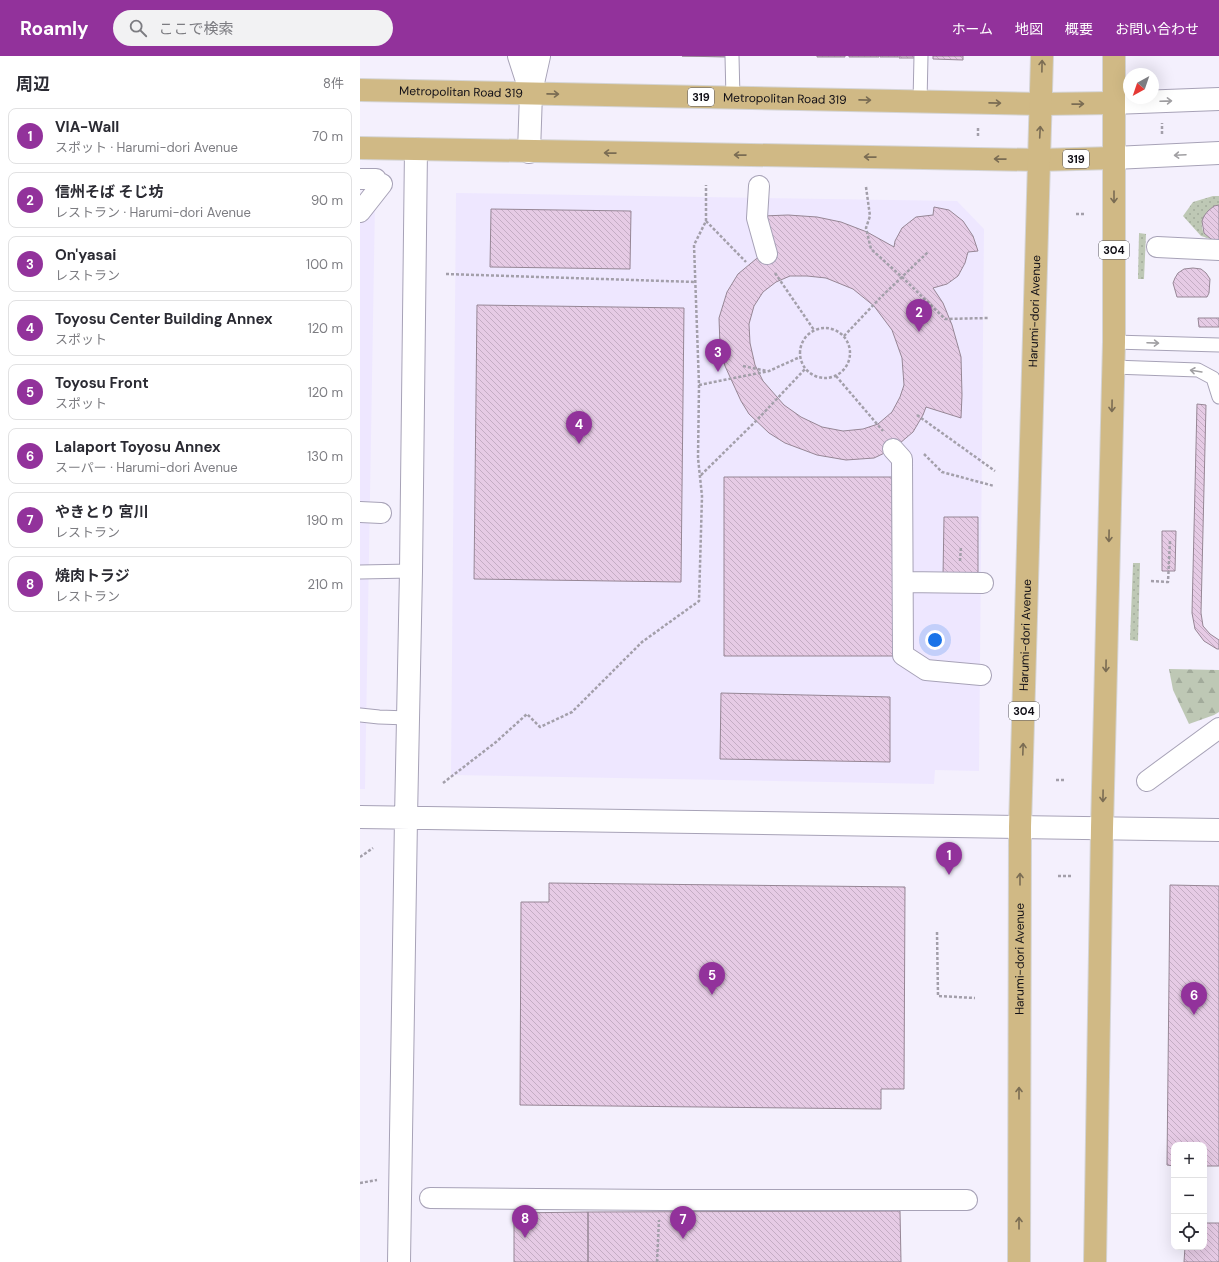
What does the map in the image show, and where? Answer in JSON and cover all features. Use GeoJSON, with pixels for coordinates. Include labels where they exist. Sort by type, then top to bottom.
{"type":"FeatureCollection","features":[{"type":"Feature","properties":{"kind":"main road","name":"Harumi-dori Avenue"},"geometry":{"type":"LineString","coordinates":[[1019,1262],[1020,827],[1039,160],[1042,104],[1042,56]]}},
{"type":"Feature","properties":{"kind":"main road","name":"304"},"geometry":{"type":"LineString","coordinates":[[1095,1262],[1102,828],[1114,342],[1114,56]]}},
{"type":"Feature","properties":{"kind":"main road","name":"Metropolitan Road 319"},"geometry":{"type":"LineString","coordinates":[[360,90],[1042,104]]}},
{"type":"Feature","properties":{"kind":"main road","name":"319"},"geometry":{"type":"LineString","coordinates":[[1042,104],[1113,103]]}},
{"type":"Feature","properties":{"kind":"main road","name":"319"},"geometry":{"type":"LineString","coordinates":[[360,148],[1039,160],[1114,158]]}},
{"type":"Feature","properties":{"kind":"street"},"geometry":{"type":"LineString","coordinates":[[519,56],[531,93]]}},
{"type":"Feature","properties":{"kind":"street"},"geometry":{"type":"LineString","coordinates":[[529,152],[531,93],[539,56]]}},
{"type":"Feature","properties":{"kind":"street"},"geometry":{"type":"LineString","coordinates":[[1113,103],[1219,99]]}},
{"type":"Feature","properties":{"kind":"street"},"geometry":{"type":"LineString","coordinates":[[399,1262],[411,571],[416,149]]}},
{"type":"Feature","properties":{"kind":"street"},"geometry":{"type":"LineString","coordinates":[[1114,158],[1219,153]]}},
{"type":"Feature","properties":{"kind":"street"},"geometry":{"type":"LineString","coordinates":[[360,212],[373,181]]}},
{"type":"Feature","properties":{"kind":"street"},"geometry":{"type":"LineString","coordinates":[[759,186],[757,218],[769,261]]}},
{"type":"Feature","properties":{"kind":"street"},"geometry":{"type":"LineString","coordinates":[[1157,247],[1219,250]]}},
{"type":"Feature","properties":{"kind":"street"},"geometry":{"type":"LineString","coordinates":[[889,441],[902,459],[903,655],[926,670],[981,675]]}},
{"type":"Feature","properties":{"kind":"street"},"geometry":{"type":"LineString","coordinates":[[360,512],[381,513]]}},
{"type":"Feature","properties":{"kind":"street"},"geometry":{"type":"LineString","coordinates":[[903,582],[983,583]]}},
{"type":"Feature","properties":{"kind":"street"},"geometry":{"type":"LineString","coordinates":[[1147,781],[1219,728]]}},
{"type":"Feature","properties":{"kind":"street"},"geometry":{"type":"LineString","coordinates":[[360,817],[1219,830]]}},
{"type":"Feature","properties":{"kind":"street"},"geometry":{"type":"LineString","coordinates":[[430,1198],[967,1200]]}},
{"type":"Feature","properties":{"kind":"lane"},"geometry":{"type":"LineString","coordinates":[[732,56],[733,98]]}},
{"type":"Feature","properties":{"kind":"lane"},"geometry":{"type":"LineString","coordinates":[[920,102],[921,56]]}},
{"type":"Feature","properties":{"kind":"lane"},"geometry":{"type":"LineString","coordinates":[[1114,342],[1219,345]]}},
{"type":"Feature","properties":{"kind":"lane"},"geometry":{"type":"LineString","coordinates":[[1113,367],[1198,370],[1213,378],[1219,397]]}},
{"type":"Feature","properties":{"kind":"lane"},"geometry":{"type":"LineString","coordinates":[[360,572],[411,571]]}},
{"type":"Feature","properties":{"kind":"lane"},"geometry":{"type":"LineString","coordinates":[[360,715],[408,718]]}},
{"type":"Feature","properties":{"kind":"path"},"geometry":{"type":"LineString","coordinates":[[1162,118],[1162,135]]}},
{"type":"Feature","properties":{"kind":"path"},"geometry":{"type":"LineString","coordinates":[[978,128],[978,137]]}},
{"type":"Feature","properties":{"kind":"path"},"geometry":{"type":"LineString","coordinates":[[443,783],[496,742],[527,714],[540,727],[572,712],[642,642],[699,601],[702,496],[698,458],[698,385],[694,244],[706,221],[706,185]]}},
{"type":"Feature","properties":{"kind":"path"},"geometry":{"type":"LineString","coordinates":[[866,187],[870,216],[866,228],[870,249],[902,277],[945,319],[988,318]]}},
{"type":"Feature","properties":{"kind":"path"},"geometry":{"type":"LineString","coordinates":[[1076,214],[1085,214]]}},
{"type":"Feature","properties":{"kind":"path"},"geometry":{"type":"LineString","coordinates":[[706,221],[749,265]]}},
{"type":"Feature","properties":{"kind":"path"},"geometry":{"type":"LineString","coordinates":[[844,336],[928,252]]}},
{"type":"Feature","properties":{"kind":"path"},"geometry":{"type":"LineString","coordinates":[[769,261],[814,330]]}},
{"type":"Feature","properties":{"kind":"path"},"geometry":{"type":"LineString","coordinates":[[446,274],[696,282]]}},
{"type":"Feature","properties":{"kind":"path"},"geometry":{"type":"LineString","coordinates":[[831,328],[844,336],[849,344],[851,352],[850,360],[846,368],[840,374],[829,378],[821,378],[810,373],[806,369],[800,357],[800,350],[802,342],[807,335],[814,330],[831,328]]}},
{"type":"Feature","properties":{"kind":"path"},"geometry":{"type":"LineString","coordinates":[[698,385],[770,371],[800,357]]}},
{"type":"Feature","properties":{"kind":"path"},"geometry":{"type":"LineString","coordinates":[[743,366],[770,371]]}},
{"type":"Feature","properties":{"kind":"path"},"geometry":{"type":"LineString","coordinates":[[700,476],[806,369]]}},
{"type":"Feature","properties":{"kind":"path"},"geometry":{"type":"LineString","coordinates":[[836,376],[889,441]]}},
{"type":"Feature","properties":{"kind":"path"},"geometry":{"type":"LineString","coordinates":[[917,415],[995,471]]}},
{"type":"Feature","properties":{"kind":"path"},"geometry":{"type":"LineString","coordinates":[[942,472],[994,486]]}},
{"type":"Feature","properties":{"kind":"path"},"geometry":{"type":"LineString","coordinates":[[1151,581],[1168,582],[1170,541]]}},
{"type":"Feature","properties":{"kind":"path"},"geometry":{"type":"LineString","coordinates":[[1056,780],[1066,780]]}},
{"type":"Feature","properties":{"kind":"path"},"geometry":{"type":"LineString","coordinates":[[360,857],[373,848]]}},
{"type":"Feature","properties":{"kind":"path"},"geometry":{"type":"LineString","coordinates":[[1058,876],[1073,876]]}},
{"type":"Feature","properties":{"kind":"path"},"geometry":{"type":"LineString","coordinates":[[937,932],[938,996],[975,998]]}},
{"type":"Feature","properties":{"kind":"path"},"geometry":{"type":"LineString","coordinates":[[360,1183],[377,1180]]}},
{"type":"Feature","properties":{"kind":"path"},"geometry":{"type":"LineString","coordinates":[[658,1262],[660,1200]]}},
{"type":"Feature","properties":{"kind":"shaded area"},"geometry":{"type":"Polygon","coordinates":[[[456,193],[957,201],[984,229],[979,771],[935,770],[934,784],[451,775],[456,193]]]}},
{"type":"Feature","properties":{"kind":"shaded area"},"geometry":{"type":"Polygon","coordinates":[[[360,203],[375,203],[365,789],[360,789],[360,203]]]}},
{"type":"Feature","properties":{"kind":"green space"},"geometry":{"type":"Polygon","coordinates":[[[1213,196],[1219,196],[1219,205],[1211,209],[1205,215],[1202,224],[1204,233],[1211,239],[1201,236],[1183,216],[1193,202],[1213,196]]]}},
{"type":"Feature","properties":{"kind":"green space"},"geometry":{"type":"Polygon","coordinates":[[[1139,233],[1146,234],[1144,279],[1138,279],[1139,233]]]}},
{"type":"Feature","properties":{"kind":"green space"},"geometry":{"type":"Polygon","coordinates":[[[1133,563],[1140,563],[1138,641],[1130,640],[1133,563]]]}},
{"type":"Feature","properties":{"kind":"green space"},"geometry":{"type":"Polygon","coordinates":[[[1169,669],[1219,670],[1219,712],[1189,724],[1173,690],[1169,669]]]}},
{"type":"Feature","properties":{"kind":"building"},"geometry":{"type":"Polygon","coordinates":[[[682,56],[726,56],[726,57],[682,56]]]}},
{"type":"Feature","properties":{"kind":"building"},"geometry":{"type":"Polygon","coordinates":[[[845,56],[845,57],[817,57],[845,56]]]}},
{"type":"Feature","properties":{"kind":"building"},"geometry":{"type":"Polygon","coordinates":[[[879,56],[879,57],[849,57],[879,56]]]}},
{"type":"Feature","properties":{"kind":"building"},"geometry":{"type":"Polygon","coordinates":[[[898,56],[898,57],[880,57],[898,56]]]}},
{"type":"Feature","properties":{"kind":"building"},"geometry":{"type":"Polygon","coordinates":[[[899,56],[916,56],[916,58],[899,58],[899,56]]]}},
{"type":"Feature","properties":{"kind":"building"},"geometry":{"type":"Polygon","coordinates":[[[933,56],[963,56],[963,60],[933,59],[933,56]]]}},
{"type":"Feature","properties":{"kind":"building"},"geometry":{"type":"Polygon","coordinates":[[[1219,205],[1219,242],[1211,239],[1204,233],[1202,221],[1208,211],[1214,206],[1219,205]]]}},
{"type":"Feature","properties":{"kind":"building"},"geometry":{"type":"Polygon","coordinates":[[[934,207],[949,210],[963,221],[973,236],[978,251],[968,252],[965,263],[958,276],[947,284],[933,288],[943,303],[952,325],[961,357],[961,418],[926,407],[913,432],[893,449],[874,458],[846,460],[817,455],[785,443],[769,433],[749,414],[741,401],[725,366],[720,345],[719,318],[727,292],[738,274],[756,259],[767,254],[763,216],[788,215],[817,217],[841,222],[867,232],[894,247],[895,241],[902,228],[916,217],[933,215],[934,207]],[[790,276],[776,282],[763,292],[754,306],[749,324],[750,343],[755,365],[763,381],[784,405],[801,417],[822,427],[843,431],[863,429],[878,424],[892,412],[900,397],[904,385],[902,358],[892,330],[874,306],[853,289],[826,278],[790,276]]]}},
{"type":"Feature","properties":{"kind":"building"},"geometry":{"type":"Polygon","coordinates":[[[491,209],[631,211],[630,269],[490,267],[491,209]]]}},
{"type":"Feature","properties":{"kind":"building"},"geometry":{"type":"Polygon","coordinates":[[[1184,269],[1201,269],[1210,279],[1209,293],[1207,297],[1177,297],[1173,283],[1175,278],[1178,273],[1184,269]]]}},
{"type":"Feature","properties":{"kind":"building"},"geometry":{"type":"Polygon","coordinates":[[[477,305],[684,308],[681,582],[474,579],[477,305]]]}},
{"type":"Feature","properties":{"kind":"building"},"geometry":{"type":"Polygon","coordinates":[[[1198,318],[1219,318],[1219,327],[1199,327],[1198,318]]]}},
{"type":"Feature","properties":{"kind":"building"},"geometry":{"type":"Polygon","coordinates":[[[1197,404],[1206,405],[1201,613],[1203,626],[1210,634],[1219,640],[1219,649],[1204,641],[1195,629],[1192,613],[1197,404]]]}},
{"type":"Feature","properties":{"kind":"building"},"geometry":{"type":"Polygon","coordinates":[[[724,477],[892,477],[893,656],[724,656],[724,477]]]}},
{"type":"Feature","properties":{"kind":"building"},"geometry":{"type":"Polygon","coordinates":[[[944,517],[978,517],[978,577],[943,576],[944,517]]]}},
{"type":"Feature","properties":{"kind":"building"},"geometry":{"type":"Polygon","coordinates":[[[1162,531],[1176,531],[1175,571],[1162,571],[1162,531]]]}},
{"type":"Feature","properties":{"kind":"building"},"geometry":{"type":"Polygon","coordinates":[[[721,693],[890,697],[890,762],[720,759],[721,693]]]}},
{"type":"Feature","properties":{"kind":"building"},"geometry":{"type":"Polygon","coordinates":[[[549,883],[905,887],[904,1089],[881,1089],[881,1109],[520,1105],[521,902],[549,902],[549,883]]]}},
{"type":"Feature","properties":{"kind":"building"},"geometry":{"type":"Polygon","coordinates":[[[1170,885],[1219,886],[1219,1166],[1207,1166],[1207,1142],[1171,1142],[1171,1166],[1167,1165],[1170,885]]]}},
{"type":"Feature","properties":{"kind":"building"},"geometry":{"type":"Polygon","coordinates":[[[900,1211],[901,1262],[588,1262],[588,1212],[900,1211]]]}},
{"type":"Feature","properties":{"kind":"building"},"geometry":{"type":"Polygon","coordinates":[[[588,1212],[588,1262],[514,1262],[514,1213],[588,1212]]]}},
{"type":"Feature","properties":{"kind":"building"},"geometry":{"type":"Polygon","coordinates":[[[1207,1223],[1219,1223],[1219,1262],[1184,1262],[1185,1250],[1207,1250],[1207,1223]]]}},
{"type":"Feature","properties":{"kind":"place","name":"信州そば そじ坊"},"geometry":{"type":"Point","coordinates":[919,332]}},
{"type":"Feature","properties":{"kind":"place","name":"On'yasai"},"geometry":{"type":"Point","coordinates":[718,372]}},
{"type":"Feature","properties":{"kind":"place","name":"Toyosu Center Building Annex"},"geometry":{"type":"Point","coordinates":[579,444]}},
{"type":"Feature","properties":{"kind":"place","name":"VIA-Wall"},"geometry":{"type":"Point","coordinates":[949,875]}},
{"type":"Feature","properties":{"kind":"place","name":"Toyosu Front"},"geometry":{"type":"Point","coordinates":[712,995]}},
{"type":"Feature","properties":{"kind":"place","name":"Lalaport Toyosu Annex"},"geometry":{"type":"Point","coordinates":[1194,1015]}},
{"type":"Feature","properties":{"kind":"place","name":"焼肉トラジ"},"geometry":{"type":"Point","coordinates":[525,1238]}},
{"type":"Feature","properties":{"kind":"place","name":"やきとり 宮川"},"geometry":{"type":"Point","coordinates":[683,1239]}}]}
